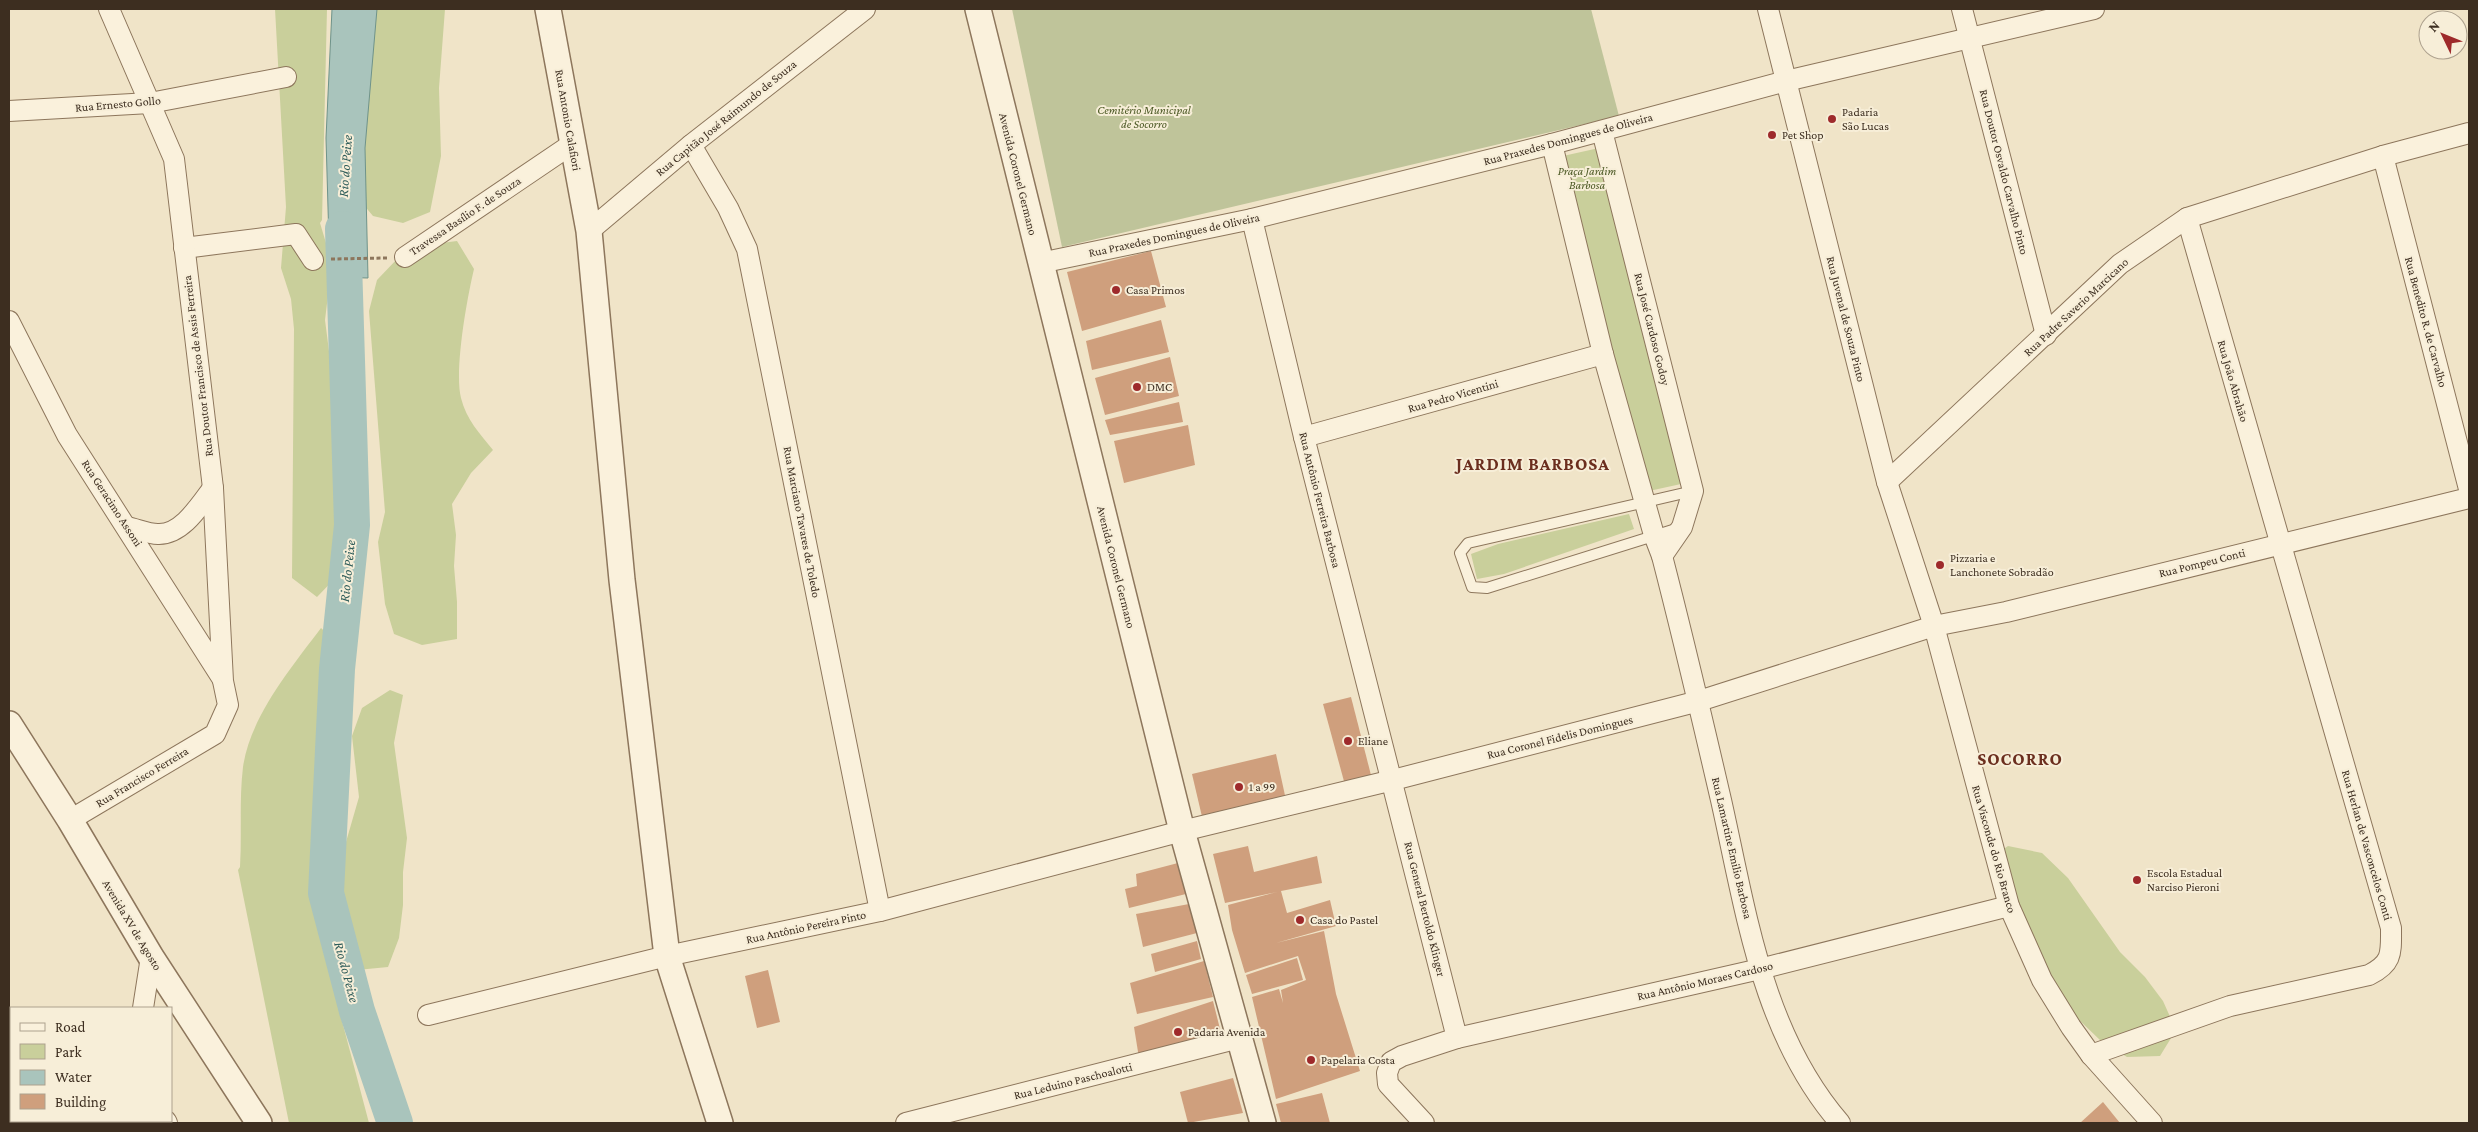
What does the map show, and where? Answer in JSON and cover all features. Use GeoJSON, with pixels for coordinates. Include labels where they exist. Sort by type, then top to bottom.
{"type":"FeatureCollection","features":[{"type":"Feature","properties":{"kind":"street","name":"Rua Doutor Francisco de Assis Ferreira"},"geometry":{"type":"LineString","coordinates":[[109,9],[174,158],[213,488],[223,680],[228,705],[215,734]]}},
{"type":"Feature","properties":{"kind":"street","name":"Rua Antonio Calafiori"},"geometry":{"type":"LineString","coordinates":[[548,9],[589,231],[622,580],[667,956],[720,1123]]}},
{"type":"Feature","properties":{"kind":"street","name":"Rua Capitão José Raimundo de Souza"},"geometry":{"type":"LineString","coordinates":[[589,231],[691,145],[865,9]]}},
{"type":"Feature","properties":{"kind":"street","name":"Avenida Coronel Germano"},"geometry":{"type":"LineString","coordinates":[[978,9],[1182,831],[1263,1123]]}},
{"type":"Feature","properties":{"kind":"street","name":"Rua Juvenal de Souza Pinto"},"geometry":{"type":"LineString","coordinates":[[1768,9],[1887,482],[1934,626]]}},
{"type":"Feature","properties":{"kind":"street","name":"Rua Doutor Osvaldo Carvalho Pinto"},"geometry":{"type":"LineString","coordinates":[[1962,9],[2046,335]]}},
{"type":"Feature","properties":{"kind":"street","name":"Rua Praxedes Domingues de Oliveira"},"geometry":{"type":"LineString","coordinates":[[1040,263],[1252,219],[1552,144],[1786,81],[2094,9]]}},
{"type":"Feature","properties":{"kind":"street","name":"Rua Ernesto Gollo"},"geometry":{"type":"LineString","coordinates":[[9,111],[150,103],[286,77]]}},
{"type":"Feature","properties":{"kind":"street","name":"Rua José Cardoso Godoy"},"geometry":{"type":"LineString","coordinates":[[1602,131],[1693,491]]}},
{"type":"Feature","properties":{"kind":"street","name":"Rua Padre Saverio Marcicano"},"geometry":{"type":"LineString","coordinates":[[1887,482],[2120,264],[2186,218],[2383,156],[2469,133]]}},
{"type":"Feature","properties":{"kind":"street","name":"Travessa Basílio F. de Souza"},"geometry":{"type":"LineString","coordinates":[[405,257],[572,144]]}},
{"type":"Feature","properties":{"kind":"street"},"geometry":{"type":"LineString","coordinates":[[1552,144],[1603,354],[1654,535]]}},
{"type":"Feature","properties":{"kind":"street","name":"Rua Marciano Tavares de Toledo"},"geometry":{"type":"LineString","coordinates":[[691,145],[728,208],[747,249],[880,911]]}},
{"type":"Feature","properties":{"kind":"street","name":"Rua Benedito R. de Carvalho"},"geometry":{"type":"LineString","coordinates":[[2383,156],[2469,489]]}},
{"type":"Feature","properties":{"kind":"street","name":"Rua João Abrahão"},"geometry":{"type":"LineString","coordinates":[[2186,218],[2279,543]]}},
{"type":"Feature","properties":{"kind":"street","name":"Rua Antônio Ferreira Barbosa"},"geometry":{"type":"LineString","coordinates":[[1252,219],[1304,437],[1393,780]]}},
{"type":"Feature","properties":{"kind":"street"},"geometry":{"type":"LineString","coordinates":[[184,248],[296,234],[313,260]]}},
{"type":"Feature","properties":{"kind":"street","name":"Rua Geracimo Assoni"},"geometry":{"type":"LineString","coordinates":[[9,322],[67,435],[223,680]]}},
{"type":"Feature","properties":{"kind":"street","name":"Rua Pedro Vicentini"},"geometry":{"type":"LineString","coordinates":[[1304,437],[1603,354]]}},
{"type":"Feature","properties":{"kind":"street"},"geometry":{"type":"LineString","coordinates":[[127,527],[159,535],[176,529],[193,515],[213,488]]}},
{"type":"Feature","properties":{"kind":"street"},"geometry":{"type":"LineString","coordinates":[[1662,556],[1682,527],[1693,491]]}},
{"type":"Feature","properties":{"kind":"street","name":"Rua Pompeu Conti"},"geometry":{"type":"LineString","coordinates":[[1934,626],[2006,612],[2279,543],[2469,498]]}},
{"type":"Feature","properties":{"kind":"street","name":"Rua Lamartine Emilio Barbosa"},"geometry":{"type":"LineString","coordinates":[[1654,535],[1662,556],[1699,701],[1760,969],[1781,1029],[1808,1078],[1840,1123]]}},
{"type":"Feature","properties":{"kind":"street","name":"Rua Herlan de Vasconcelos Conti"},"geometry":{"type":"LineString","coordinates":[[2091,1055],[2230,1006],[2369,975],[2383,968],[2391,954],[2390,928],[2279,543]]}},
{"type":"Feature","properties":{"kind":"street","name":"Rua Coronel Fidelis Domingues"},"geometry":{"type":"LineString","coordinates":[[1182,831],[1393,780],[1699,701],[1934,626]]}},
{"type":"Feature","properties":{"kind":"street","name":"Rua Visconde do Rio Branco"},"geometry":{"type":"LineString","coordinates":[[1934,626],[2008,906],[2042,980],[2091,1055],[2152,1123]]}},
{"type":"Feature","properties":{"kind":"street","name":"Avenida XV de Agosto"},"geometry":{"type":"LineString","coordinates":[[9,724],[70,820],[151,957],[259,1123]]}},
{"type":"Feature","properties":{"kind":"street","name":"Rua Francisco Ferreira"},"geometry":{"type":"LineString","coordinates":[[70,820],[215,734]]}},
{"type":"Feature","properties":{"kind":"street","name":"Rua General Bertoldo Klinger"},"geometry":{"type":"LineString","coordinates":[[1393,780],[1457,1038]]}},
{"type":"Feature","properties":{"kind":"street","name":"Rua Antônio Pereira Pinto"},"geometry":{"type":"LineString","coordinates":[[428,1015],[667,956],[880,911],[1182,831]]}},
{"type":"Feature","properties":{"kind":"street","name":"Rua Antônio Moraes Cardoso"},"geometry":{"type":"LineString","coordinates":[[1424,1123],[1388,1084],[1387,1073],[1392,1062],[1402,1056],[1457,1038],[1760,969],[2008,906]]}},
{"type":"Feature","properties":{"kind":"street"},"geometry":{"type":"LineString","coordinates":[[142,1007],[151,957]]}},
{"type":"Feature","properties":{"kind":"street","name":"Rua Leduino Paschoalotti"},"geometry":{"type":"LineString","coordinates":[[906,1123],[1239,1038]]}},
{"type":"Feature","properties":{"kind":"lane"},"geometry":{"type":"LineString","coordinates":[[1682,527],[1487,588],[1472,587],[1460,553],[1468,543],[1645,504],[1693,491]]}},
{"type":"Feature","properties":{"kind":"path","name":"Travessa Basílio F. de Souza"},"geometry":{"type":"LineString","coordinates":[[313,260],[405,257]]}},
{"type":"Feature","properties":{"kind":"green space"},"geometry":{"type":"Polygon","coordinates":[[[275,9],[327,9],[322,220],[320,223],[329,253],[329,287],[325,320],[345,476],[343,479],[352,509],[350,540],[342,571],[317,597],[292,578],[294,329],[291,299],[281,268],[286,207],[275,9]]]}},
{"type":"Feature","properties":{"kind":"green space"},"geometry":{"type":"Polygon","coordinates":[[[372,9],[445,9],[439,88],[441,156],[430,212],[403,223],[373,216],[352,191],[372,9]]]}},
{"type":"Feature","properties":{"kind":"green space","name":"Cemitério Municipal de Socorro"},"geometry":{"type":"Polygon","coordinates":[[[1012,9],[1591,9],[1619,116],[1062,247],[1012,9]]]}},
{"type":"Feature","properties":{"kind":"green space","name":"Praça Jardim Barbosa"},"geometry":{"type":"Polygon","coordinates":[[[1599,148],[1681,484],[1649,491],[1563,156],[1599,148]]]}},
{"type":"Feature","properties":{"kind":"green space"},"geometry":{"type":"Polygon","coordinates":[[[457,241],[474,269],[460,353],[459,386],[461,398],[463,406],[478,432],[493,450],[471,473],[452,504],[456,535],[454,566],[457,602],[457,639],[422,645],[394,634],[385,604],[378,542],[385,512],[369,311],[377,280],[399,257],[426,245],[457,241]]]}},
{"type":"Feature","properties":{"kind":"green space"},"geometry":{"type":"Polygon","coordinates":[[[1629,514],[1634,529],[1504,574],[1477,579],[1471,554],[1498,544],[1629,514]]]}},
{"type":"Feature","properties":{"kind":"green space"},"geometry":{"type":"Polygon","coordinates":[[[321,628],[344,649],[340,711],[331,778],[323,809],[314,904],[320,938],[369,1123],[289,1123],[238,870],[241,855],[242,779],[247,748],[254,730],[273,694],[321,628]]]}},
{"type":"Feature","properties":{"kind":"green space"},"geometry":{"type":"Polygon","coordinates":[[[390,690],[403,695],[394,743],[407,838],[403,872],[403,905],[399,938],[388,967],[357,970],[335,948],[331,918],[333,887],[359,797],[352,736],[362,708],[390,690]]]}},
{"type":"Feature","properties":{"kind":"green space"},"geometry":{"type":"Polygon","coordinates":[[[2008,846],[2042,853],[2068,878],[2120,952],[2145,977],[2163,1001],[2176,1030],[2160,1056],[2127,1057],[2101,1041],[2075,1016],[2058,991],[1991,858],[2008,846]]]}},
{"type":"Feature","properties":{"kind":"green space"},"geometry":{"type":"Polygon","coordinates":[[[136,1122],[137,1123],[32,1123],[136,1122]]]}},
{"type":"Feature","properties":{"kind":"water"},"geometry":{"type":"Polygon","coordinates":[[[332,9],[377,9],[365,148],[368,278],[330,277],[326,138],[332,9]]]}},
{"type":"Feature","properties":{"kind":"building","name":"Casa Primos"},"geometry":{"type":"Polygon","coordinates":[[[1151,251],[1166,307],[1082,331],[1067,272],[1151,251]]]}},
{"type":"Feature","properties":{"kind":"building"},"geometry":{"type":"Polygon","coordinates":[[[1161,320],[1169,352],[1092,370],[1086,341],[1161,320]]]}},
{"type":"Feature","properties":{"kind":"building","name":"DMC"},"geometry":{"type":"Polygon","coordinates":[[[1170,357],[1179,396],[1105,415],[1095,378],[1170,357]]]}},
{"type":"Feature","properties":{"kind":"building"},"geometry":{"type":"Polygon","coordinates":[[[1179,402],[1183,422],[1110,435],[1105,420],[1179,402]]]}},
{"type":"Feature","properties":{"kind":"building"},"geometry":{"type":"Polygon","coordinates":[[[1188,425],[1195,465],[1124,483],[1114,441],[1188,425]]]}},
{"type":"Feature","properties":{"kind":"building","name":"Eliane"},"geometry":{"type":"Polygon","coordinates":[[[1351,697],[1372,779],[1345,785],[1323,704],[1351,697]]]}},
{"type":"Feature","properties":{"kind":"building","name":"1 a 99"},"geometry":{"type":"Polygon","coordinates":[[[1276,754],[1286,800],[1203,821],[1192,774],[1276,754]]]}},
{"type":"Feature","properties":{"kind":"building"},"geometry":{"type":"Polygon","coordinates":[[[1248,846],[1254,872],[1317,856],[1322,883],[1281,891],[1287,913],[1330,900],[1336,926],[1276,943],[1324,931],[1336,994],[1360,1071],[1276,1099],[1252,997],[1279,989],[1283,1003],[1281,990],[1306,980],[1298,956],[1245,973],[1232,930],[1228,905],[1277,892],[1225,903],[1213,854],[1248,846]]]}},
{"type":"Feature","properties":{"kind":"building"},"geometry":{"type":"Polygon","coordinates":[[[1178,863],[1186,894],[1129,908],[1125,889],[1137,886],[1136,874],[1178,863]]]}},
{"type":"Feature","properties":{"kind":"building"},"geometry":{"type":"Polygon","coordinates":[[[1189,904],[1197,933],[1143,947],[1136,914],[1189,904]]]}},
{"type":"Feature","properties":{"kind":"building"},"geometry":{"type":"Polygon","coordinates":[[[1197,941],[1201,959],[1155,972],[1151,954],[1197,941]]]}},
{"type":"Feature","properties":{"kind":"building"},"geometry":{"type":"Polygon","coordinates":[[[1297,958],[1303,980],[1252,994],[1246,975],[1297,958]]]}},
{"type":"Feature","properties":{"kind":"building"},"geometry":{"type":"Polygon","coordinates":[[[1204,961],[1213,997],[1137,1014],[1130,983],[1204,961]]]}},
{"type":"Feature","properties":{"kind":"building"},"geometry":{"type":"Polygon","coordinates":[[[768,970],[780,1022],[757,1028],[745,976],[768,970]]]}},
{"type":"Feature","properties":{"kind":"building","name":"Padaria Avenida"},"geometry":{"type":"Polygon","coordinates":[[[1213,1001],[1222,1037],[1139,1058],[1134,1027],[1213,1001]]]}},
{"type":"Feature","properties":{"kind":"building"},"geometry":{"type":"Polygon","coordinates":[[[1233,1078],[1243,1113],[1188,1123],[1180,1092],[1233,1078]]]}},
{"type":"Feature","properties":{"kind":"building"},"geometry":{"type":"Polygon","coordinates":[[[1322,1093],[1330,1123],[1281,1123],[1276,1104],[1322,1093]]]}},
{"type":"Feature","properties":{"kind":"building"},"geometry":{"type":"Polygon","coordinates":[[[2103,1102],[2120,1123],[2080,1123],[2103,1102]]]}},
{"type":"Feature","properties":{"kind":"waterway","name":"Rio do Peixe"},"geometry":{"type":"LineString","coordinates":[[343,229],[352,525],[337,669],[326,893],[357,1011],[395,1123]]}},
{"type":"Feature","properties":{"kind":"place","name":"Padaria São Lucas"},"geometry":{"type":"Point","coordinates":[1832,119]}},
{"type":"Feature","properties":{"kind":"place","name":"Pet Shop"},"geometry":{"type":"Point","coordinates":[1772,135]}},
{"type":"Feature","properties":{"kind":"place","name":"Casa Primos"},"geometry":{"type":"Point","coordinates":[1116,290]}},
{"type":"Feature","properties":{"kind":"place","name":"DMC"},"geometry":{"type":"Point","coordinates":[1137,387]}},
{"type":"Feature","properties":{"kind":"place","name":"Pizzaria e Lanchonete Sobradão"},"geometry":{"type":"Point","coordinates":[1940,565]}},
{"type":"Feature","properties":{"kind":"place","name":"Eliane"},"geometry":{"type":"Point","coordinates":[1348,741]}},
{"type":"Feature","properties":{"kind":"place","name":"1 a 99"},"geometry":{"type":"Point","coordinates":[1239,787]}},
{"type":"Feature","properties":{"kind":"place","name":"Escola Estadual Narciso Pieroni"},"geometry":{"type":"Point","coordinates":[2137,880]}},
{"type":"Feature","properties":{"kind":"place","name":"Casa do Pastel"},"geometry":{"type":"Point","coordinates":[1300,920]}},
{"type":"Feature","properties":{"kind":"place","name":"Padaria Avenida"},"geometry":{"type":"Point","coordinates":[1178,1032]}},
{"type":"Feature","properties":{"kind":"place","name":"Papelaria Costa"},"geometry":{"type":"Point","coordinates":[1311,1060]}},
{"type":"Feature","properties":{"kind":"district","name":"JARDIM BARBOSA"},"geometry":{"type":"Point","coordinates":[1533,464]}},
{"type":"Feature","properties":{"kind":"district","name":"SOCORRO"},"geometry":{"type":"Point","coordinates":[2020,759]}}]}
